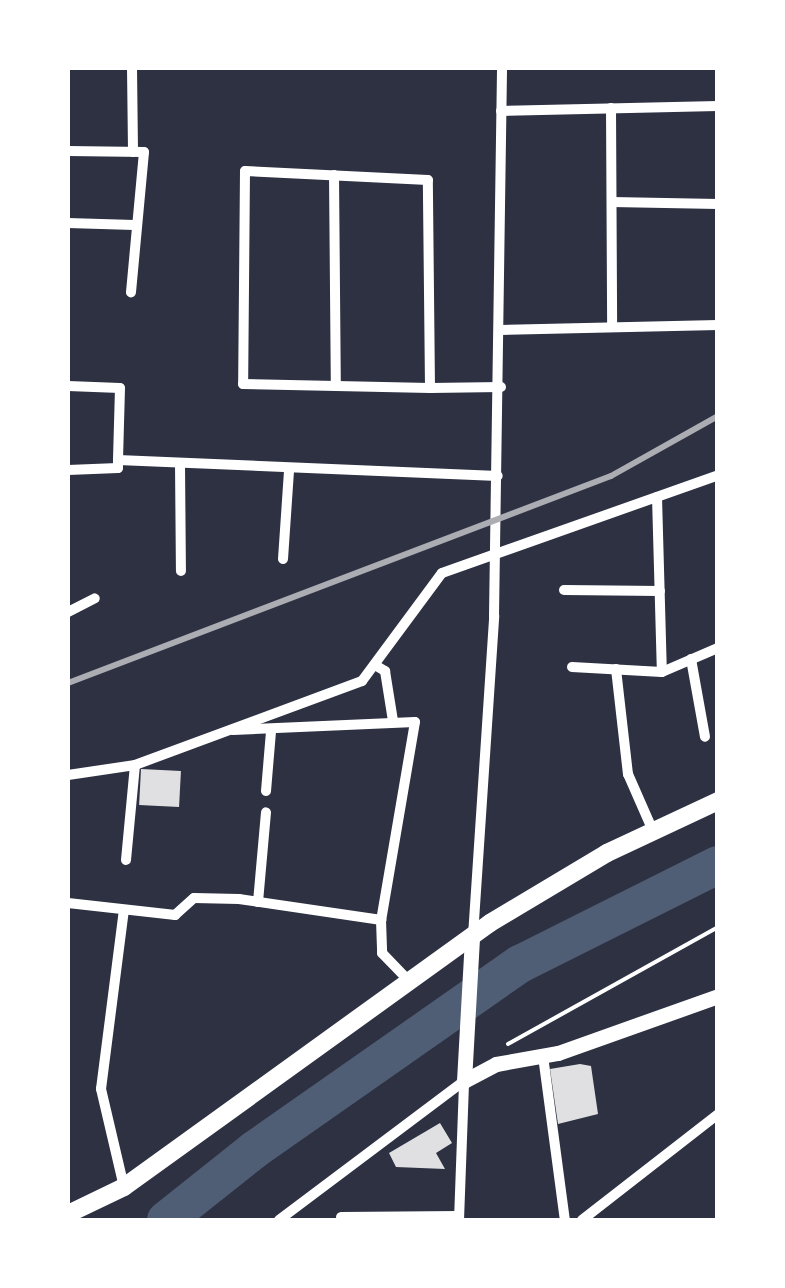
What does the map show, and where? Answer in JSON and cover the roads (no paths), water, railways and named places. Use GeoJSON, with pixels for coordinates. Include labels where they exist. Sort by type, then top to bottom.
{"type":"FeatureCollection","features":[{"type":"Feature","properties":{"kind":"main road"},"geometry":{"type":"LineString","coordinates":[[68,1214],[124,1187],[407,979],[653,831],[718,801]]}},
{"type":"Feature","properties":{"kind":"street"},"geometry":{"type":"LineString","coordinates":[[132,68],[133,152]]}},
{"type":"Feature","properties":{"kind":"street"},"geometry":{"type":"LineString","coordinates":[[341,1216],[459,1218],[496,551],[502,68]]}},
{"type":"Feature","properties":{"kind":"street"},"geometry":{"type":"LineString","coordinates":[[501,111],[718,106]]}},
{"type":"Feature","properties":{"kind":"street"},"geometry":{"type":"LineString","coordinates":[[611,108],[612,327]]}},
{"type":"Feature","properties":{"kind":"street"},"geometry":{"type":"LineString","coordinates":[[68,151],[144,152],[143,214],[134,225],[132,292]]}},
{"type":"Feature","properties":{"kind":"street"},"geometry":{"type":"LineString","coordinates":[[430,388],[428,180],[245,171],[243,384],[430,388],[501,387]]}},
{"type":"Feature","properties":{"kind":"street"},"geometry":{"type":"LineString","coordinates":[[334,175],[336,386]]}},
{"type":"Feature","properties":{"kind":"street"},"geometry":{"type":"LineString","coordinates":[[612,202],[718,204]]}},
{"type":"Feature","properties":{"kind":"street"},"geometry":{"type":"LineString","coordinates":[[68,223],[134,225]]}},
{"type":"Feature","properties":{"kind":"street"},"geometry":{"type":"LineString","coordinates":[[501,330],[718,324]]}},
{"type":"Feature","properties":{"kind":"street"},"geometry":{"type":"LineString","coordinates":[[68,386],[120,388],[118,468],[68,470]]}},
{"type":"Feature","properties":{"kind":"street"},"geometry":{"type":"LineString","coordinates":[[118,460],[289,472],[498,476]]}},
{"type":"Feature","properties":{"kind":"street"},"geometry":{"type":"LineString","coordinates":[[180,464],[181,571]]}},
{"type":"Feature","properties":{"kind":"street"},"geometry":{"type":"LineString","coordinates":[[284,559],[289,472]]}},
{"type":"Feature","properties":{"kind":"street"},"geometry":{"type":"LineString","coordinates":[[68,776],[135,766],[362,681],[442,572],[718,474]]}},
{"type":"Feature","properties":{"kind":"street"},"geometry":{"type":"LineString","coordinates":[[657,497],[662,672]]}},
{"type":"Feature","properties":{"kind":"street"},"geometry":{"type":"LineString","coordinates":[[564,590],[660,591]]}},
{"type":"Feature","properties":{"kind":"street"},"geometry":{"type":"LineString","coordinates":[[68,612],[95,598]]}},
{"type":"Feature","properties":{"kind":"street"},"geometry":{"type":"LineString","coordinates":[[572,668],[662,672],[718,648]]}},
{"type":"Feature","properties":{"kind":"street"},"geometry":{"type":"LineString","coordinates":[[691,659],[705,737]]}},
{"type":"Feature","properties":{"kind":"street"},"geometry":{"type":"LineString","coordinates":[[374,664],[385,671],[392,721]]}},
{"type":"Feature","properties":{"kind":"street"},"geometry":{"type":"LineString","coordinates":[[616,669],[628,774],[653,831]]}},
{"type":"Feature","properties":{"kind":"street"},"geometry":{"type":"LineString","coordinates":[[226,730],[271,732],[415,722],[381,920],[382,953],[407,979]]}},
{"type":"Feature","properties":{"kind":"street"},"geometry":{"type":"LineString","coordinates":[[266,791],[271,732]]}},
{"type":"Feature","properties":{"kind":"street"},"geometry":{"type":"LineString","coordinates":[[126,860],[135,766]]}},
{"type":"Feature","properties":{"kind":"street"},"geometry":{"type":"LineString","coordinates":[[258,902],[266,812]]}},
{"type":"Feature","properties":{"kind":"street"},"geometry":{"type":"LineString","coordinates":[[68,903],[175,915],[194,898],[258,902],[381,920]]}},
{"type":"Feature","properties":{"kind":"street"},"geometry":{"type":"LineString","coordinates":[[124,910],[101,1089],[124,1187]]}},
{"type":"Feature","properties":{"kind":"street"},"geometry":{"type":"LineString","coordinates":[[280,1220],[466,1076],[496,1064],[543,1056],[718,996]]}},
{"type":"Feature","properties":{"kind":"street"},"geometry":{"type":"LineString","coordinates":[[543,1056],[564,1220]]}},
{"type":"Feature","properties":{"kind":"street"},"geometry":{"type":"LineString","coordinates":[[582,1220],[718,1114]]}},
{"type":"Feature","properties":{"kind":"waterway"},"geometry":{"type":"LineString","coordinates":[[166,1220],[254,1150],[520,964],[718,865]]}},
{"type":"Feature","properties":{"kind":"railway"},"geometry":{"type":"LineString","coordinates":[[68,683],[611,476],[718,416]]}}]}
